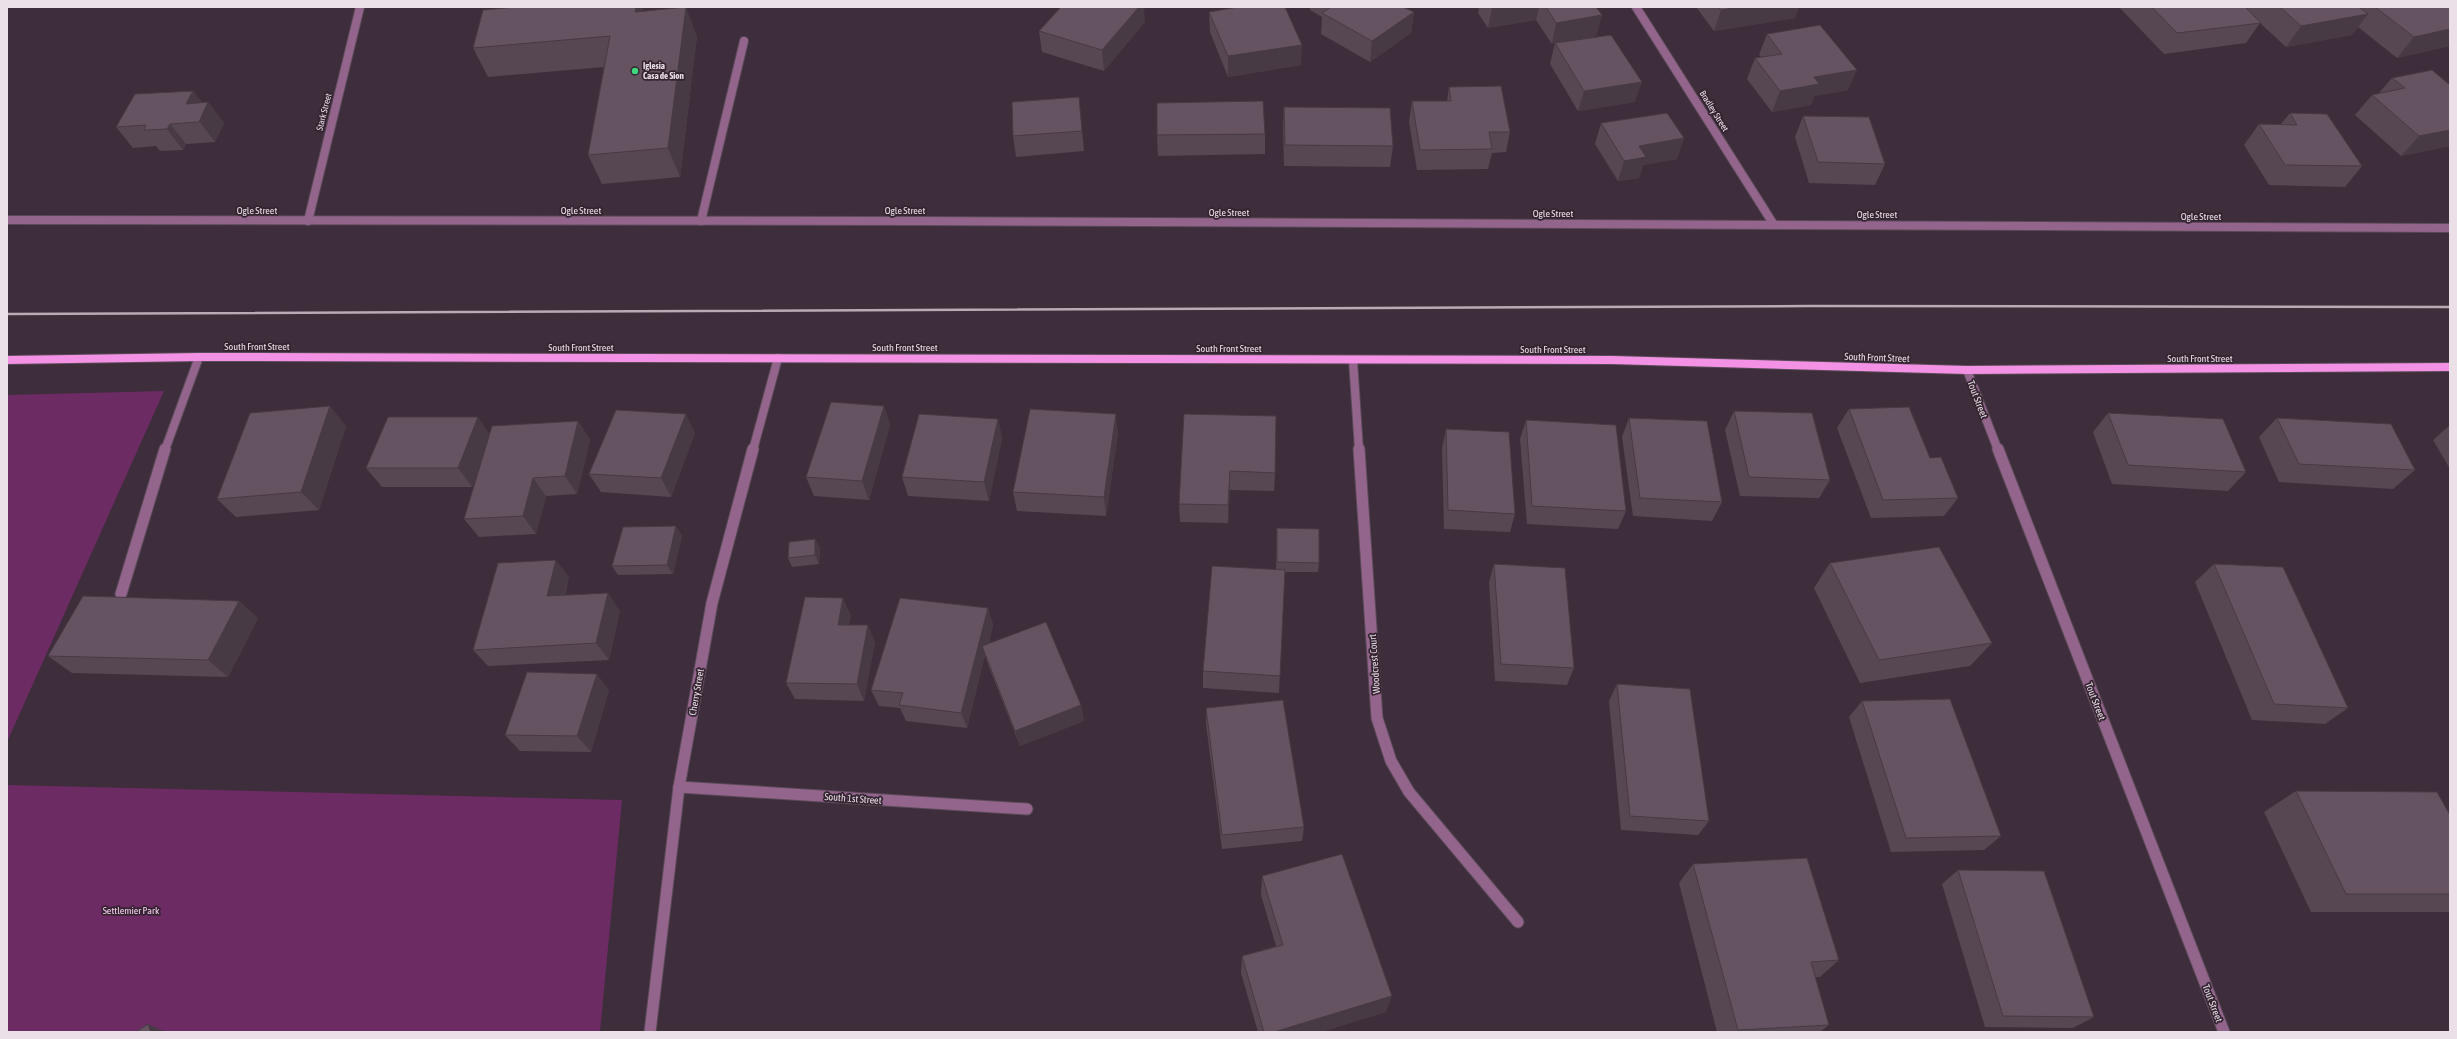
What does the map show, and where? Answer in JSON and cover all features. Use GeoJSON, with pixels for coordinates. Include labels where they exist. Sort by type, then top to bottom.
{"type":"FeatureCollection","features":[{"type":"Feature","properties":{"kind":"main road","name":"South Front Street"},"geometry":{"type":"LineString","coordinates":[[7,360],[199,357],[1612,360],[1967,370],[2450,367]]}},
{"type":"Feature","properties":{"kind":"street","name":"Stark Street"},"geometry":{"type":"LineString","coordinates":[[308,221],[360,7]]}},
{"type":"Feature","properties":{"kind":"street","name":"Bradley Street"},"geometry":{"type":"LineString","coordinates":[[1636,7],[1774,225]]}},
{"type":"Feature","properties":{"kind":"street"},"geometry":{"type":"LineString","coordinates":[[701,221],[744,41]]}},
{"type":"Feature","properties":{"kind":"street","name":"Ogle Street"},"geometry":{"type":"LineString","coordinates":[[7,220],[701,221],[2450,228]]}},
{"type":"Feature","properties":{"kind":"street"},"geometry":{"type":"LineString","coordinates":[[121,594],[167,443],[199,357]]}},
{"type":"Feature","properties":{"kind":"street","name":"Cherry Street"},"geometry":{"type":"LineString","coordinates":[[650,1032],[679,787],[712,603],[778,358]]}},
{"type":"Feature","properties":{"kind":"street","name":"Woodcrest Court"},"geometry":{"type":"LineString","coordinates":[[1353,360],[1377,718],[1391,761],[1409,792],[1518,922]]}},
{"type":"Feature","properties":{"kind":"street","name":"Tout Street"},"geometry":{"type":"LineString","coordinates":[[1967,370],[2224,1032]]}},
{"type":"Feature","properties":{"kind":"street","name":"South 1st Street"},"geometry":{"type":"LineString","coordinates":[[679,787],[1027,809]]}},
{"type":"Feature","properties":{"kind":"green space"},"geometry":{"type":"Polygon","coordinates":[[[164,391],[7,742],[7,395],[164,391]]]}},
{"type":"Feature","properties":{"kind":"green space","name":"Settlemier Park"},"geometry":{"type":"Polygon","coordinates":[[[7,785],[622,800],[600,1032],[7,1032],[7,785]]]}},
{"type":"Feature","properties":{"kind":"building"},"geometry":{"type":"Polygon","coordinates":[[[516,7],[636,7],[635,12],[686,7],[668,148],[588,155],[610,36],[473,48],[483,10],[516,7]]]}},
{"type":"Feature","properties":{"kind":"building"},"geometry":{"type":"Polygon","coordinates":[[[1061,7],[1139,7],[1102,50],[1039,31],[1061,7]]]}},
{"type":"Feature","properties":{"kind":"building"},"geometry":{"type":"Polygon","coordinates":[[[1238,7],[1285,7],[1302,45],[1228,56],[1209,12],[1238,7]]]}},
{"type":"Feature","properties":{"kind":"building"},"geometry":{"type":"Polygon","coordinates":[[[1331,7],[1403,7],[1414,12],[1372,41],[1322,13],[1331,7]]]}},
{"type":"Feature","properties":{"kind":"building"},"geometry":{"type":"Polygon","coordinates":[[[1546,7],[1596,7],[1602,15],[1556,23],[1546,7]]]}},
{"type":"Feature","properties":{"kind":"building"},"geometry":{"type":"Polygon","coordinates":[[[1718,7],[1740,7],[1721,10],[1718,7]]]}},
{"type":"Feature","properties":{"kind":"building"},"geometry":{"type":"Polygon","coordinates":[[[2152,7],[2245,7],[2261,23],[2177,33],[2152,7]]]}},
{"type":"Feature","properties":{"kind":"building"},"geometry":{"type":"Polygon","coordinates":[[[2280,7],[2359,7],[2368,14],[2301,26],[2280,7]]]}},
{"type":"Feature","properties":{"kind":"building"},"geometry":{"type":"Polygon","coordinates":[[[2375,7],[2450,7],[2450,29],[2414,37],[2375,7]]]}},
{"type":"Feature","properties":{"kind":"building"},"geometry":{"type":"Polygon","coordinates":[[[1820,25],[1857,70],[1814,77],[1819,84],[1780,91],[1755,58],[1782,54],[1767,34],[1820,25]]]}},
{"type":"Feature","properties":{"kind":"building"},"geometry":{"type":"Polygon","coordinates":[[[1611,35],[1642,82],[1584,91],[1555,43],[1611,35]]]}},
{"type":"Feature","properties":{"kind":"building"},"geometry":{"type":"Polygon","coordinates":[[[2432,70],[2450,85],[2450,130],[2419,136],[2372,95],[2405,88],[2392,78],[2432,70]]]}},
{"type":"Feature","properties":{"kind":"building"},"geometry":{"type":"Polygon","coordinates":[[[1501,86],[1510,132],[1489,132],[1492,149],[1420,150],[1412,101],[1451,101],[1449,87],[1501,86]]]}},
{"type":"Feature","properties":{"kind":"building"},"geometry":{"type":"Polygon","coordinates":[[[193,91],[186,104],[208,102],[199,122],[170,124],[167,129],[144,130],[146,125],[116,127],[135,94],[193,91]]]}},
{"type":"Feature","properties":{"kind":"building"},"geometry":{"type":"Polygon","coordinates":[[[1079,97],[1082,131],[1013,136],[1012,102],[1079,97]]]}},
{"type":"Feature","properties":{"kind":"building"},"geometry":{"type":"Polygon","coordinates":[[[1263,101],[1265,134],[1157,135],[1157,103],[1263,101]]]}},
{"type":"Feature","properties":{"kind":"building"},"geometry":{"type":"Polygon","coordinates":[[[1284,107],[1390,108],[1393,146],[1285,145],[1284,107]]]}},
{"type":"Feature","properties":{"kind":"building"},"geometry":{"type":"Polygon","coordinates":[[[1667,113],[1684,138],[1639,146],[1646,157],[1624,161],[1601,123],[1667,113]]]}},
{"type":"Feature","properties":{"kind":"building"},"geometry":{"type":"Polygon","coordinates":[[[2290,113],[2327,114],[2362,166],[2285,165],[2259,124],[2297,125],[2290,113]]]}},
{"type":"Feature","properties":{"kind":"building"},"geometry":{"type":"Polygon","coordinates":[[[1803,116],[1869,117],[1885,164],[1818,162],[1803,116]]]}},
{"type":"Feature","properties":{"kind":"building"},"geometry":{"type":"Polygon","coordinates":[[[831,402],[884,406],[862,481],[806,477],[831,402]]]}},
{"type":"Feature","properties":{"kind":"building"},"geometry":{"type":"Polygon","coordinates":[[[330,406],[301,492],[217,499],[250,413],[330,406]]]}},
{"type":"Feature","properties":{"kind":"building"},"geometry":{"type":"Polygon","coordinates":[[[1909,407],[1930,458],[1941,457],[1958,498],[1883,500],[1849,409],[1909,407]]]}},
{"type":"Feature","properties":{"kind":"building"},"geometry":{"type":"Polygon","coordinates":[[[1030,409],[1116,414],[1104,497],[1013,492],[1030,409]]]}},
{"type":"Feature","properties":{"kind":"building"},"geometry":{"type":"Polygon","coordinates":[[[616,410],[686,414],[661,478],[589,474],[616,410]]]}},
{"type":"Feature","properties":{"kind":"building"},"geometry":{"type":"Polygon","coordinates":[[[1734,411],[1812,413],[1830,480],[1749,477],[1734,411]]]}},
{"type":"Feature","properties":{"kind":"building"},"geometry":{"type":"Polygon","coordinates":[[[2108,413],[2223,419],[2246,472],[2128,465],[2108,413]]]}},
{"type":"Feature","properties":{"kind":"building"},"geometry":{"type":"Polygon","coordinates":[[[919,414],[998,419],[984,482],[902,477],[919,414]]]}},
{"type":"Feature","properties":{"kind":"building"},"geometry":{"type":"Polygon","coordinates":[[[1184,414],[1276,416],[1275,473],[1230,471],[1228,505],[1179,504],[1184,414]]]}},
{"type":"Feature","properties":{"kind":"building"},"geometry":{"type":"Polygon","coordinates":[[[388,417],[478,417],[458,468],[366,468],[388,417]]]}},
{"type":"Feature","properties":{"kind":"building"},"geometry":{"type":"Polygon","coordinates":[[[1629,418],[1707,421],[1722,502],[1640,498],[1629,418]]]}},
{"type":"Feature","properties":{"kind":"building"},"geometry":{"type":"Polygon","coordinates":[[[2277,418],[2391,424],[2415,470],[2299,464],[2277,418]]]}},
{"type":"Feature","properties":{"kind":"building"},"geometry":{"type":"Polygon","coordinates":[[[1526,420],[1616,425],[1626,511],[1532,506],[1526,420]]]}},
{"type":"Feature","properties":{"kind":"building"},"geometry":{"type":"Polygon","coordinates":[[[578,421],[565,476],[533,478],[523,516],[464,519],[492,426],[578,421]]]}},
{"type":"Feature","properties":{"kind":"building"},"geometry":{"type":"Polygon","coordinates":[[[1446,429],[1509,432],[1515,514],[1448,510],[1446,429]]]}},
{"type":"Feature","properties":{"kind":"building"},"geometry":{"type":"Polygon","coordinates":[[[676,526],[667,565],[612,566],[623,527],[676,526]]]}},
{"type":"Feature","properties":{"kind":"building"},"geometry":{"type":"Polygon","coordinates":[[[1277,528],[1319,529],[1319,563],[1277,562],[1277,528]]]}},
{"type":"Feature","properties":{"kind":"building"},"geometry":{"type":"Polygon","coordinates":[[[815,539],[815,555],[788,558],[789,542],[815,539]]]}},
{"type":"Feature","properties":{"kind":"building"},"geometry":{"type":"Polygon","coordinates":[[[1939,547],[1992,643],[1879,660],[1830,563],[1939,547]]]}},
{"type":"Feature","properties":{"kind":"building"},"geometry":{"type":"Polygon","coordinates":[[[556,560],[547,596],[608,593],[596,643],[473,650],[498,563],[556,560]]]}},
{"type":"Feature","properties":{"kind":"building"},"geometry":{"type":"Polygon","coordinates":[[[1494,564],[1565,568],[1574,668],[1501,664],[1494,564]]]}},
{"type":"Feature","properties":{"kind":"building"},"geometry":{"type":"Polygon","coordinates":[[[2214,564],[2283,567],[2348,708],[2274,704],[2214,564]]]}},
{"type":"Feature","properties":{"kind":"building"},"geometry":{"type":"Polygon","coordinates":[[[1212,566],[1285,570],[1280,676],[1203,671],[1212,566]]]}},
{"type":"Feature","properties":{"kind":"building"},"geometry":{"type":"Polygon","coordinates":[[[83,596],[239,601],[208,660],[48,656],[83,596]]]}},
{"type":"Feature","properties":{"kind":"building"},"geometry":{"type":"Polygon","coordinates":[[[805,597],[843,598],[838,625],[868,625],[857,684],[786,683],[805,597]]]}},
{"type":"Feature","properties":{"kind":"building"},"geometry":{"type":"Polygon","coordinates":[[[900,598],[988,608],[961,713],[899,705],[903,693],[871,690],[900,598]]]}},
{"type":"Feature","properties":{"kind":"building"},"geometry":{"type":"Polygon","coordinates":[[[1046,622],[1081,705],[1015,731],[982,646],[1046,622]]]}},
{"type":"Feature","properties":{"kind":"building"},"geometry":{"type":"Polygon","coordinates":[[[527,672],[597,674],[577,736],[505,735],[527,672]]]}},
{"type":"Feature","properties":{"kind":"building"},"geometry":{"type":"Polygon","coordinates":[[[1617,684],[1690,689],[1709,821],[1630,816],[1617,684]]]}},
{"type":"Feature","properties":{"kind":"building"},"geometry":{"type":"Polygon","coordinates":[[[1950,699],[2001,836],[1906,838],[1862,701],[1950,699]]]}},
{"type":"Feature","properties":{"kind":"building"},"geometry":{"type":"Polygon","coordinates":[[[1283,700],[1304,827],[1222,835],[1206,708],[1283,700]]]}},
{"type":"Feature","properties":{"kind":"building"},"geometry":{"type":"Polygon","coordinates":[[[2296,791],[2437,792],[2450,815],[2450,894],[2346,894],[2296,791]]]}},
{"type":"Feature","properties":{"kind":"building"},"geometry":{"type":"Polygon","coordinates":[[[1342,854],[1392,996],[1274,1032],[1264,1032],[1242,956],[1283,945],[1262,876],[1342,854]]]}},
{"type":"Feature","properties":{"kind":"building"},"geometry":{"type":"Polygon","coordinates":[[[1807,858],[1839,960],[1811,962],[1829,1025],[1738,1030],[1693,864],[1807,858]]]}},
{"type":"Feature","properties":{"kind":"building"},"geometry":{"type":"Polygon","coordinates":[[[1958,870],[2044,871],[2094,1017],[2003,1016],[1958,870]]]}},
{"type":"Feature","properties":{"kind":"building"},"geometry":{"type":"Polygon","coordinates":[[[148,1024],[151,1032],[136,1032],[148,1024]]]}},
{"type":"Feature","properties":{"kind":"railway"},"geometry":{"type":"LineString","coordinates":[[7,314],[1809,306],[2450,307]]}},
{"type":"Feature","properties":{"kind":"place","name":"Iglesia Casa de Sion"},"geometry":{"type":"Point","coordinates":[635,71]}}]}
